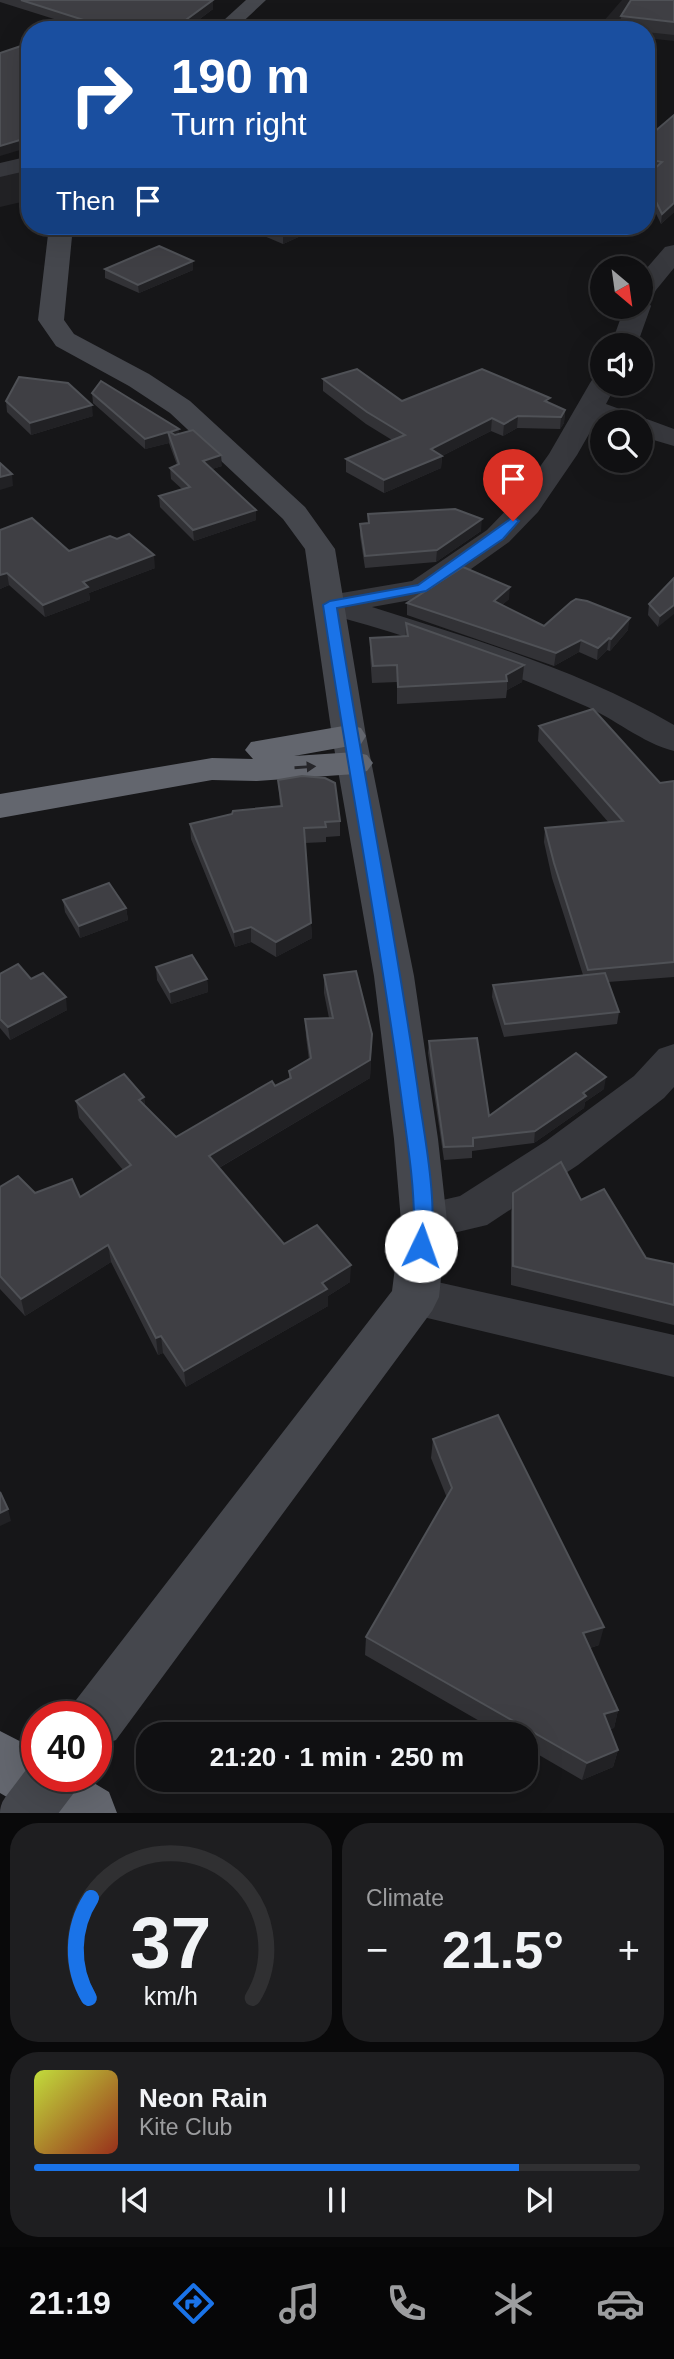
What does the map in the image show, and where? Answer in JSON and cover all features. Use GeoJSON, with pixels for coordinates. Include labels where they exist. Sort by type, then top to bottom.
{"type":"FeatureCollection","features":[{"type":"Feature","properties":{"kind":"highway"},"geometry":{"type":"LineString","coordinates":[[0,806],[212,769],[257,770],[352,749]]}},
{"type":"Feature","properties":{"kind":"highway"},"geometry":{"type":"LineString","coordinates":[[0,1760],[88,1813]]}},
{"type":"Feature","properties":{"kind":"street"},"geometry":{"type":"LineString","coordinates":[[232,21],[257,0]]}},
{"type":"Feature","properties":{"kind":"street"},"geometry":{"type":"LineString","coordinates":[[0,170],[21,165]]}},
{"type":"Feature","properties":{"kind":"street"},"geometry":{"type":"LineString","coordinates":[[60,235],[51,320],[56,331],[65,340],[138,380],[180,407],[286,505],[320,549],[352,749],[394,976],[424,1221],[415,1297],[203,1575],[111,1701]]}},
{"type":"Feature","properties":{"kind":"street"},"geometry":{"type":"LineString","coordinates":[[653,277],[674,252]]}},
{"type":"Feature","properties":{"kind":"street"},"geometry":{"type":"LineString","coordinates":[[330,605],[422,589],[498,536],[527,506],[563,455],[598,396],[615,410]]}},
{"type":"Feature","properties":{"kind":"street"},"geometry":{"type":"LineString","coordinates":[[653,431],[674,438]]}},
{"type":"Feature","properties":{"kind":"street"},"geometry":{"type":"LineString","coordinates":[[330,605],[512,662],[620,708],[674,740]]}},
{"type":"Feature","properties":{"kind":"street"},"geometry":{"type":"LineString","coordinates":[[424,1221],[471,1212],[551,1161],[649,1087],[674,1060]]}},
{"type":"Feature","properties":{"kind":"street"},"geometry":{"type":"LineString","coordinates":[[415,1297],[674,1356]]}},
{"type":"Feature","properties":{"kind":"street"},"geometry":{"type":"LineString","coordinates":[[26,1813],[42,1792]]}},
{"type":"Feature","properties":{"kind":"shaded area"},"geometry":{"type":"Polygon","coordinates":[[[622,0],[674,0],[674,41],[655,39],[655,21],[604,21],[622,0]]]}},
{"type":"Feature","properties":{"kind":"shaded area"},"geometry":{"type":"Polygon","coordinates":[[[21,167],[21,202],[0,207],[0,173],[21,167]]]}},
{"type":"Feature","properties":{"kind":"building"},"geometry":{"type":"Polygon","coordinates":[[[21,0],[213,0],[184,21],[87,21],[21,0]]]}},
{"type":"Feature","properties":{"kind":"building"},"geometry":{"type":"Polygon","coordinates":[[[631,0],[674,0],[674,22],[621,16],[631,0]]]}},
{"type":"Feature","properties":{"kind":"building"},"geometry":{"type":"Polygon","coordinates":[[[21,46],[21,140],[0,146],[0,53],[21,46]]]}},
{"type":"Feature","properties":{"kind":"building"},"geometry":{"type":"Polygon","coordinates":[[[674,115],[674,203],[662,214],[655,200],[655,168],[662,162],[655,161],[655,131],[674,115]]]}},
{"type":"Feature","properties":{"kind":"building"},"geometry":{"type":"Polygon","coordinates":[[[159,246],[193,261],[138,285],[105,269],[159,246]]]}},
{"type":"Feature","properties":{"kind":"building"},"geometry":{"type":"Polygon","coordinates":[[[357,369],[402,401],[482,369],[550,398],[545,401],[565,410],[561,417],[518,416],[504,424],[492,418],[431,449],[442,456],[384,480],[346,459],[405,435],[367,412],[323,379],[357,369]]]}},
{"type":"Feature","properties":{"kind":"building"},"geometry":{"type":"Polygon","coordinates":[[[19,377],[68,383],[92,405],[30,423],[6,401],[19,377]]]}},
{"type":"Feature","properties":{"kind":"building"},"geometry":{"type":"Polygon","coordinates":[[[101,381],[179,429],[170,432],[175,435],[193,430],[221,455],[203,461],[256,510],[193,530],[159,496],[190,487],[170,468],[179,464],[168,432],[145,439],[92,393],[101,381]]]}},
{"type":"Feature","properties":{"kind":"building"},"geometry":{"type":"Polygon","coordinates":[[[0,463],[12,474],[0,477],[0,463]]]}},
{"type":"Feature","properties":{"kind":"building"},"geometry":{"type":"Polygon","coordinates":[[[455,509],[482,519],[437,550],[365,556],[360,524],[369,523],[368,514],[455,509]]]}},
{"type":"Feature","properties":{"kind":"building"},"geometry":{"type":"Polygon","coordinates":[[[32,518],[69,551],[110,536],[117,539],[129,534],[154,555],[83,582],[88,587],[43,605],[7,573],[0,575],[0,530],[32,518]]]}},
{"type":"Feature","properties":{"kind":"building"},"geometry":{"type":"Polygon","coordinates":[[[463,567],[510,587],[494,601],[544,626],[576,599],[630,618],[611,639],[598,648],[581,640],[556,653],[407,603],[463,567]]]}},
{"type":"Feature","properties":{"kind":"building"},"geometry":{"type":"Polygon","coordinates":[[[674,578],[674,605],[660,616],[649,604],[674,578]]]}},
{"type":"Feature","properties":{"kind":"building"},"geometry":{"type":"Polygon","coordinates":[[[406,623],[524,665],[506,675],[507,681],[398,687],[397,665],[373,666],[370,638],[408,636],[406,623]]]}},
{"type":"Feature","properties":{"kind":"building"},"geometry":{"type":"Polygon","coordinates":[[[593,709],[660,783],[674,781],[674,962],[588,970],[545,828],[623,821],[539,726],[593,709]]]}},
{"type":"Feature","properties":{"kind":"building"},"geometry":{"type":"Polygon","coordinates":[[[302,776],[325,778],[335,783],[340,821],[325,822],[326,827],[304,828],[311,923],[276,942],[251,927],[234,932],[190,824],[232,814],[233,811],[282,806],[278,780],[302,776]]]}},
{"type":"Feature","properties":{"kind":"building"},"geometry":{"type":"Polygon","coordinates":[[[109,883],[126,908],[79,926],[63,900],[109,883]]]}},
{"type":"Feature","properties":{"kind":"building"},"geometry":{"type":"Polygon","coordinates":[[[192,955],[207,979],[170,992],[156,967],[192,955]]]}},
{"type":"Feature","properties":{"kind":"building"},"geometry":{"type":"Polygon","coordinates":[[[18,964],[31,979],[43,973],[66,997],[8,1027],[0,1019],[0,974],[18,964]]]}},
{"type":"Feature","properties":{"kind":"building"},"geometry":{"type":"Polygon","coordinates":[[[356,971],[372,1034],[370,1060],[209,1156],[284,1244],[317,1225],[351,1265],[322,1283],[327,1289],[184,1371],[161,1336],[156,1338],[108,1245],[21,1299],[0,1276],[0,1187],[18,1176],[35,1193],[72,1179],[80,1197],[131,1165],[76,1101],[124,1074],[144,1097],[139,1100],[176,1137],[272,1081],[275,1086],[291,1078],[289,1071],[311,1058],[305,1019],[333,1018],[324,975],[356,971]]]}},
{"type":"Feature","properties":{"kind":"building"},"geometry":{"type":"Polygon","coordinates":[[[605,973],[619,1012],[505,1024],[493,985],[605,973]]]}},
{"type":"Feature","properties":{"kind":"building"},"geometry":{"type":"Polygon","coordinates":[[[477,1038],[489,1116],[576,1053],[606,1077],[583,1093],[586,1096],[535,1131],[473,1138],[473,1146],[444,1147],[429,1041],[477,1038]]]}},
{"type":"Feature","properties":{"kind":"building"},"geometry":{"type":"Polygon","coordinates":[[[561,1162],[581,1200],[604,1189],[646,1258],[674,1264],[674,1305],[513,1266],[513,1193],[561,1162]]]}},
{"type":"Feature","properties":{"kind":"building"},"geometry":{"type":"Polygon","coordinates":[[[498,1415],[604,1627],[583,1633],[618,1710],[604,1714],[618,1750],[587,1763],[538,1735],[538,1722],[515,1722],[366,1637],[452,1488],[433,1439],[498,1415]]]}},
{"type":"Feature","properties":{"kind":"building"},"geometry":{"type":"Polygon","coordinates":[[[0,1492],[8,1509],[0,1513],[0,1492]]]}},
{"type":"Feature","properties":{"kind":"route"},"geometry":{"type":"LineString","coordinates":[[421,1246],[424,1221],[416,1139],[394,976],[349,736],[330,605],[422,589],[498,536],[513,521]]}}]}
